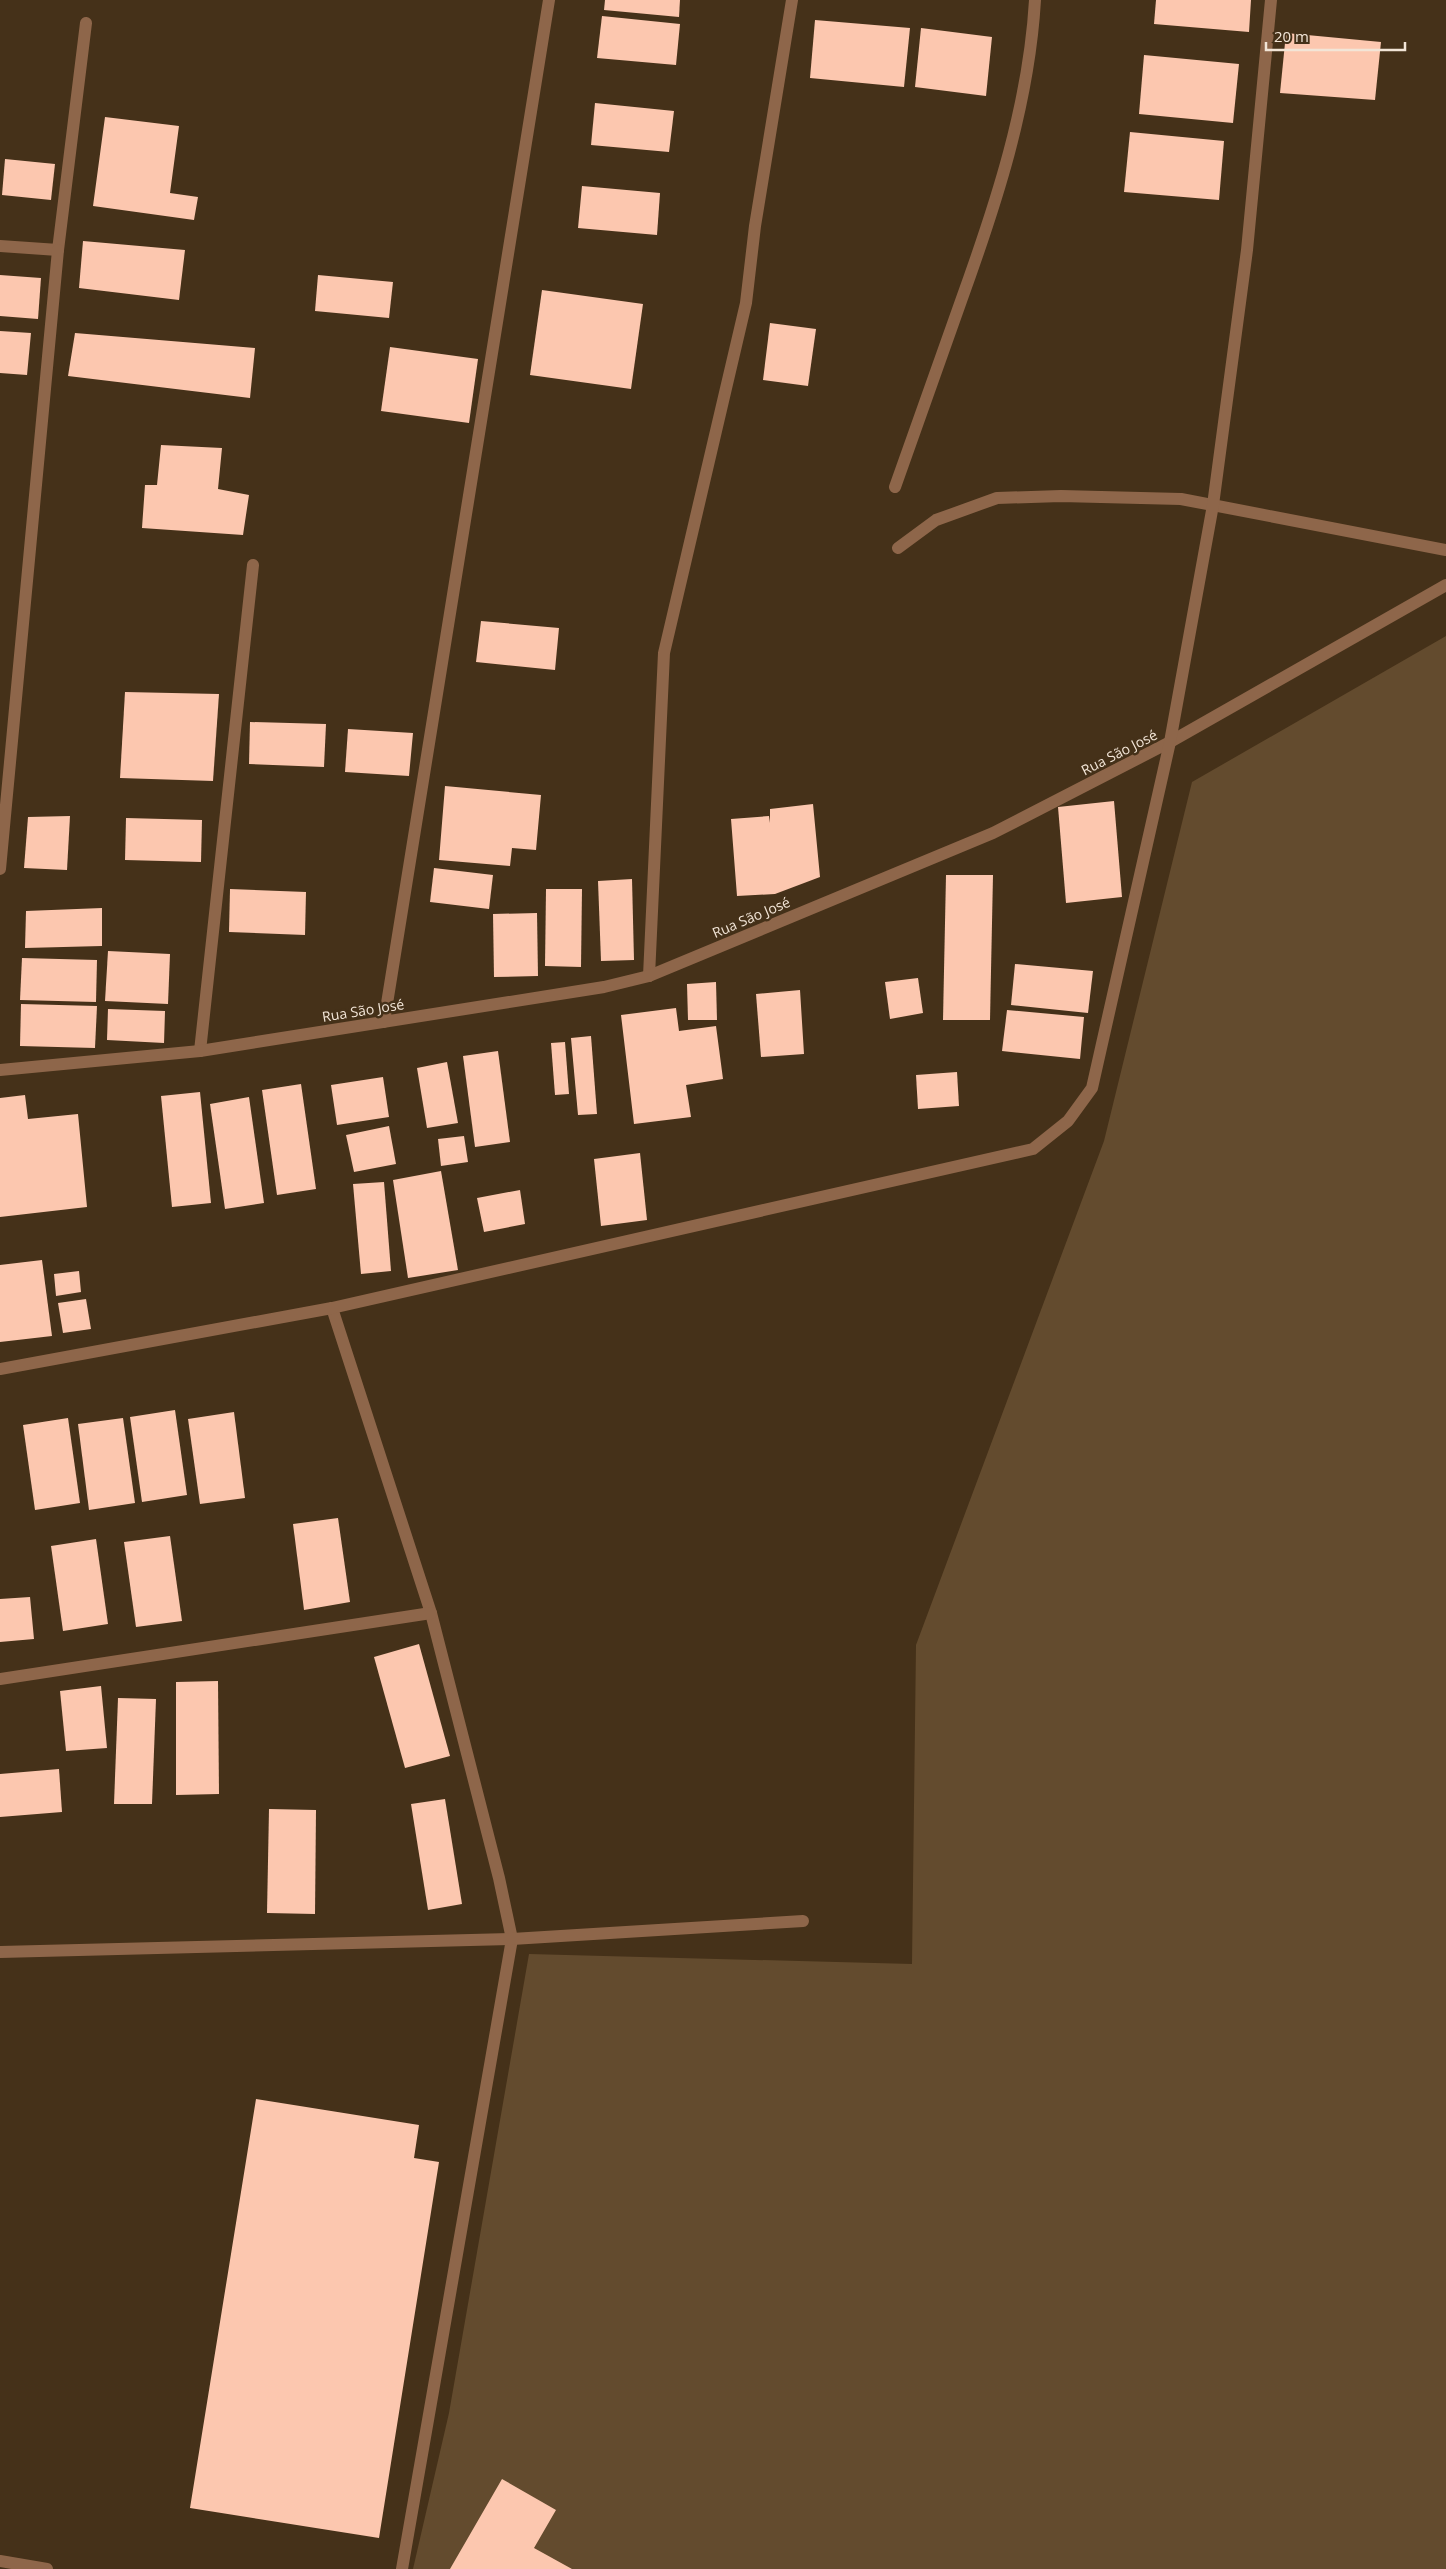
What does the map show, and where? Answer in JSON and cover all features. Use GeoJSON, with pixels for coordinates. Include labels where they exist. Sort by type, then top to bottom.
{"type":"FeatureCollection","features":[{"type":"Feature","properties":{"kind":"street"},"geometry":{"type":"LineString","coordinates":[[384,1022],[550,0]]}},
{"type":"Feature","properties":{"kind":"street"},"geometry":{"type":"LineString","coordinates":[[648,976],[664,653],[746,303],[755,226],[792,0]]}},
{"type":"Feature","properties":{"kind":"street"},"geometry":{"type":"LineString","coordinates":[[895,487],[984,238],[1018,124],[1033,27],[1035,0]]}},
{"type":"Feature","properties":{"kind":"street"},"geometry":{"type":"LineString","coordinates":[[0,1369],[332,1308],[1033,1149],[1068,1121],[1092,1088],[1170,742],[1213,505],[1247,250],[1271,0]]}},
{"type":"Feature","properties":{"kind":"street"},"geometry":{"type":"LineString","coordinates":[[0,869],[58,250],[86,23]]}},
{"type":"Feature","properties":{"kind":"street"},"geometry":{"type":"LineString","coordinates":[[0,246],[58,250]]}},
{"type":"Feature","properties":{"kind":"street"},"geometry":{"type":"LineString","coordinates":[[898,548],[936,520],[997,498],[1061,496],[1181,499],[1446,550]]}},
{"type":"Feature","properties":{"kind":"street"},"geometry":{"type":"LineString","coordinates":[[200,1051],[253,564]]}},
{"type":"Feature","properties":{"kind":"street","name":"Rua São José"},"geometry":{"type":"LineString","coordinates":[[0,1070],[200,1051],[604,987],[648,976],[993,833],[1170,742],[1446,584]]}},
{"type":"Feature","properties":{"kind":"street"},"geometry":{"type":"LineString","coordinates":[[332,1308],[431,1613],[499,1878],[512,1939],[402,2569]]}},
{"type":"Feature","properties":{"kind":"street"},"geometry":{"type":"LineString","coordinates":[[0,1679],[431,1613]]}},
{"type":"Feature","properties":{"kind":"street"},"geometry":{"type":"LineString","coordinates":[[0,1952],[512,1939],[803,1921]]}},
{"type":"Feature","properties":{"kind":"street"},"geometry":{"type":"LineString","coordinates":[[0,2561],[47,2569]]}},
{"type":"Feature","properties":{"kind":"shaded area"},"geometry":{"type":"Polygon","coordinates":[[[1446,636],[1446,2569],[413,2569],[449,2413],[529,1954],[912,1964],[916,1645],[1104,1141],[1192,782],[1446,636]]]}},
{"type":"Feature","properties":{"kind":"building"},"geometry":{"type":"Polygon","coordinates":[[[605,0],[680,0],[679,17],[604,10],[605,0]]]}},
{"type":"Feature","properties":{"kind":"building"},"geometry":{"type":"Polygon","coordinates":[[[1156,0],[1251,0],[1249,32],[1154,24],[1156,0]]]}},
{"type":"Feature","properties":{"kind":"building"},"geometry":{"type":"Polygon","coordinates":[[[602,16],[680,24],[676,65],[597,58],[602,16]]]}},
{"type":"Feature","properties":{"kind":"building"},"geometry":{"type":"Polygon","coordinates":[[[815,20],[910,28],[904,87],[810,78],[815,20]]]}},
{"type":"Feature","properties":{"kind":"building"},"geometry":{"type":"Polygon","coordinates":[[[921,28],[992,37],[986,96],[915,87],[921,28]]]}},
{"type":"Feature","properties":{"kind":"building"},"geometry":{"type":"Polygon","coordinates":[[[1286,33],[1381,42],[1375,100],[1280,93],[1286,33]]]}},
{"type":"Feature","properties":{"kind":"building"},"geometry":{"type":"Polygon","coordinates":[[[1144,55],[1239,64],[1233,123],[1139,114],[1144,55]]]}},
{"type":"Feature","properties":{"kind":"building"},"geometry":{"type":"Polygon","coordinates":[[[595,103],[674,111],[669,152],[591,145],[595,103]]]}},
{"type":"Feature","properties":{"kind":"building"},"geometry":{"type":"Polygon","coordinates":[[[105,117],[179,126],[170,193],[198,197],[194,220],[93,206],[105,117]]]}},
{"type":"Feature","properties":{"kind":"building"},"geometry":{"type":"Polygon","coordinates":[[[1130,132],[1224,141],[1219,200],[1124,192],[1130,132]]]}},
{"type":"Feature","properties":{"kind":"building"},"geometry":{"type":"Polygon","coordinates":[[[5,159],[55,164],[51,200],[2,195],[5,159]]]}},
{"type":"Feature","properties":{"kind":"building"},"geometry":{"type":"Polygon","coordinates":[[[582,186],[660,193],[657,235],[578,228],[582,186]]]}},
{"type":"Feature","properties":{"kind":"building"},"geometry":{"type":"Polygon","coordinates":[[[83,241],[185,250],[179,300],[79,288],[83,241]]]}},
{"type":"Feature","properties":{"kind":"building"},"geometry":{"type":"Polygon","coordinates":[[[0,275],[41,278],[38,319],[0,316],[0,275]]]}},
{"type":"Feature","properties":{"kind":"building"},"geometry":{"type":"Polygon","coordinates":[[[318,275],[393,282],[389,318],[315,311],[318,275]]]}},
{"type":"Feature","properties":{"kind":"building"},"geometry":{"type":"Polygon","coordinates":[[[542,290],[643,304],[631,389],[530,375],[542,290]]]}},
{"type":"Feature","properties":{"kind":"building"},"geometry":{"type":"Polygon","coordinates":[[[770,323],[816,329],[808,386],[763,380],[770,323]]]}},
{"type":"Feature","properties":{"kind":"building"},"geometry":{"type":"Polygon","coordinates":[[[0,331],[31,333],[27,375],[0,373],[0,331]]]}},
{"type":"Feature","properties":{"kind":"building"},"geometry":{"type":"Polygon","coordinates":[[[75,333],[255,348],[250,398],[68,376],[75,333]]]}},
{"type":"Feature","properties":{"kind":"building"},"geometry":{"type":"Polygon","coordinates":[[[390,347],[478,359],[469,423],[381,411],[390,347]]]}},
{"type":"Feature","properties":{"kind":"building"},"geometry":{"type":"Polygon","coordinates":[[[161,445],[222,448],[218,489],[249,495],[243,535],[142,528],[145,485],[157,485],[161,445]]]}},
{"type":"Feature","properties":{"kind":"building"},"geometry":{"type":"Polygon","coordinates":[[[481,621],[559,628],[555,670],[476,662],[481,621]]]}},
{"type":"Feature","properties":{"kind":"building"},"geometry":{"type":"Polygon","coordinates":[[[125,692],[219,694],[213,781],[120,778],[125,692]]]}},
{"type":"Feature","properties":{"kind":"building"},"geometry":{"type":"Polygon","coordinates":[[[250,722],[326,724],[324,767],[249,764],[250,722]]]}},
{"type":"Feature","properties":{"kind":"building"},"geometry":{"type":"Polygon","coordinates":[[[348,729],[413,733],[409,776],[345,772],[348,729]]]}},
{"type":"Feature","properties":{"kind":"building"},"geometry":{"type":"Polygon","coordinates":[[[445,786],[541,795],[536,850],[512,848],[510,866],[439,860],[445,786]]]}},
{"type":"Feature","properties":{"kind":"building"},"geometry":{"type":"Polygon","coordinates":[[[1114,801],[1122,897],[1066,903],[1058,807],[1114,801]]]}},
{"type":"Feature","properties":{"kind":"building"},"geometry":{"type":"Polygon","coordinates":[[[813,804],[820,877],[775,894],[737,896],[731,819],[769,816],[770,823],[770,809],[813,804]]]}},
{"type":"Feature","properties":{"kind":"building"},"geometry":{"type":"Polygon","coordinates":[[[70,816],[67,870],[24,868],[28,817],[70,816]]]}},
{"type":"Feature","properties":{"kind":"building"},"geometry":{"type":"Polygon","coordinates":[[[126,818],[202,820],[201,862],[125,860],[126,818]]]}},
{"type":"Feature","properties":{"kind":"building"},"geometry":{"type":"Polygon","coordinates":[[[434,868],[493,875],[489,909],[430,902],[434,868]]]}},
{"type":"Feature","properties":{"kind":"building"},"geometry":{"type":"Polygon","coordinates":[[[946,875],[993,875],[990,1020],[943,1020],[946,875]]]}},
{"type":"Feature","properties":{"kind":"building"},"geometry":{"type":"Polygon","coordinates":[[[632,879],[634,960],[601,961],[598,881],[632,879]]]}},
{"type":"Feature","properties":{"kind":"building"},"geometry":{"type":"Polygon","coordinates":[[[230,889],[306,892],[305,935],[229,932],[230,889]]]}},
{"type":"Feature","properties":{"kind":"building"},"geometry":{"type":"Polygon","coordinates":[[[546,889],[582,889],[581,967],[545,966],[546,889]]]}},
{"type":"Feature","properties":{"kind":"building"},"geometry":{"type":"Polygon","coordinates":[[[102,908],[102,946],[25,948],[26,911],[102,908]]]}},
{"type":"Feature","properties":{"kind":"building"},"geometry":{"type":"Polygon","coordinates":[[[537,913],[538,976],[494,977],[493,914],[537,913]]]}},
{"type":"Feature","properties":{"kind":"building"},"geometry":{"type":"Polygon","coordinates":[[[108,951],[170,954],[168,1004],[105,1001],[108,951]]]}},
{"type":"Feature","properties":{"kind":"building"},"geometry":{"type":"Polygon","coordinates":[[[22,958],[97,960],[96,1002],[20,1000],[22,958]]]}},
{"type":"Feature","properties":{"kind":"building"},"geometry":{"type":"Polygon","coordinates":[[[1015,964],[1093,971],[1088,1013],[1011,1005],[1015,964]]]}},
{"type":"Feature","properties":{"kind":"building"},"geometry":{"type":"Polygon","coordinates":[[[918,978],[923,1013],[890,1019],[885,982],[918,978]]]}},
{"type":"Feature","properties":{"kind":"building"},"geometry":{"type":"Polygon","coordinates":[[[716,982],[717,1020],[688,1020],[687,984],[716,982]]]}},
{"type":"Feature","properties":{"kind":"building"},"geometry":{"type":"Polygon","coordinates":[[[800,990],[804,1054],[761,1057],[756,994],[800,990]]]}},
{"type":"Feature","properties":{"kind":"building"},"geometry":{"type":"Polygon","coordinates":[[[21,1004],[97,1006],[95,1048],[20,1046],[21,1004]]]}},
{"type":"Feature","properties":{"kind":"building"},"geometry":{"type":"Polygon","coordinates":[[[676,1008],[679,1031],[716,1026],[723,1079],[686,1085],[691,1117],[634,1124],[621,1015],[676,1008]]]}},
{"type":"Feature","properties":{"kind":"building"},"geometry":{"type":"Polygon","coordinates":[[[108,1009],[165,1011],[164,1043],[107,1040],[108,1009]]]}},
{"type":"Feature","properties":{"kind":"building"},"geometry":{"type":"Polygon","coordinates":[[[1007,1010],[1084,1017],[1080,1059],[1002,1051],[1007,1010]]]}},
{"type":"Feature","properties":{"kind":"building"},"geometry":{"type":"Polygon","coordinates":[[[591,1036],[597,1114],[578,1115],[571,1038],[591,1036]]]}},
{"type":"Feature","properties":{"kind":"building"},"geometry":{"type":"Polygon","coordinates":[[[565,1042],[569,1094],[555,1095],[551,1043],[565,1042]]]}},
{"type":"Feature","properties":{"kind":"building"},"geometry":{"type":"Polygon","coordinates":[[[498,1051],[510,1142],[475,1147],[463,1056],[498,1051]]]}},
{"type":"Feature","properties":{"kind":"building"},"geometry":{"type":"Polygon","coordinates":[[[447,1062],[458,1123],[427,1128],[417,1068],[447,1062]]]}},
{"type":"Feature","properties":{"kind":"building"},"geometry":{"type":"Polygon","coordinates":[[[957,1072],[959,1106],[918,1109],[916,1075],[957,1072]]]}},
{"type":"Feature","properties":{"kind":"building"},"geometry":{"type":"Polygon","coordinates":[[[383,1077],[389,1117],[337,1125],[331,1085],[383,1077]]]}},
{"type":"Feature","properties":{"kind":"building"},"geometry":{"type":"Polygon","coordinates":[[[301,1084],[316,1189],[277,1195],[262,1090],[301,1084]]]}},
{"type":"Feature","properties":{"kind":"building"},"geometry":{"type":"Polygon","coordinates":[[[200,1092],[211,1203],[172,1207],[161,1096],[200,1092]]]}},
{"type":"Feature","properties":{"kind":"building"},"geometry":{"type":"Polygon","coordinates":[[[25,1095],[28,1119],[78,1114],[87,1207],[0,1217],[0,1098],[25,1095]]]}},
{"type":"Feature","properties":{"kind":"building"},"geometry":{"type":"Polygon","coordinates":[[[249,1097],[264,1203],[225,1209],[210,1104],[249,1097]]]}},
{"type":"Feature","properties":{"kind":"building"},"geometry":{"type":"Polygon","coordinates":[[[389,1126],[396,1164],[354,1172],[346,1135],[389,1126]]]}},
{"type":"Feature","properties":{"kind":"building"},"geometry":{"type":"Polygon","coordinates":[[[464,1136],[468,1162],[441,1166],[438,1139],[464,1136]]]}},
{"type":"Feature","properties":{"kind":"building"},"geometry":{"type":"Polygon","coordinates":[[[640,1153],[647,1220],[601,1226],[594,1159],[640,1153]]]}},
{"type":"Feature","properties":{"kind":"building"},"geometry":{"type":"Polygon","coordinates":[[[441,1171],[458,1270],[408,1278],[393,1180],[441,1171]]]}},
{"type":"Feature","properties":{"kind":"building"},"geometry":{"type":"Polygon","coordinates":[[[384,1182],[391,1271],[361,1274],[353,1184],[384,1182]]]}},
{"type":"Feature","properties":{"kind":"building"},"geometry":{"type":"Polygon","coordinates":[[[520,1190],[525,1224],[484,1232],[477,1198],[520,1190]]]}},
{"type":"Feature","properties":{"kind":"building"},"geometry":{"type":"Polygon","coordinates":[[[42,1260],[52,1336],[0,1342],[0,1265],[42,1260]]]}},
{"type":"Feature","properties":{"kind":"building"},"geometry":{"type":"Polygon","coordinates":[[[79,1271],[81,1292],[56,1296],[54,1274],[79,1271]]]}},
{"type":"Feature","properties":{"kind":"building"},"geometry":{"type":"Polygon","coordinates":[[[86,1299],[91,1329],[63,1333],[58,1303],[86,1299]]]}},
{"type":"Feature","properties":{"kind":"building"},"geometry":{"type":"Polygon","coordinates":[[[175,1410],[187,1495],[142,1502],[130,1417],[175,1410]]]}},
{"type":"Feature","properties":{"kind":"building"},"geometry":{"type":"Polygon","coordinates":[[[234,1412],[245,1498],[200,1504],[188,1419],[234,1412]]]}},
{"type":"Feature","properties":{"kind":"building"},"geometry":{"type":"Polygon","coordinates":[[[68,1418],[80,1503],[35,1510],[23,1425],[68,1418]]]}},
{"type":"Feature","properties":{"kind":"building"},"geometry":{"type":"Polygon","coordinates":[[[123,1418],[135,1503],[89,1510],[78,1424],[123,1418]]]}},
{"type":"Feature","properties":{"kind":"building"},"geometry":{"type":"Polygon","coordinates":[[[338,1518],[350,1602],[304,1610],[293,1524],[338,1518]]]}},
{"type":"Feature","properties":{"kind":"building"},"geometry":{"type":"Polygon","coordinates":[[[170,1536],[182,1621],[136,1627],[124,1542],[170,1536]]]}},
{"type":"Feature","properties":{"kind":"building"},"geometry":{"type":"Polygon","coordinates":[[[96,1539],[108,1624],[63,1631],[51,1546],[96,1539]]]}},
{"type":"Feature","properties":{"kind":"building"},"geometry":{"type":"Polygon","coordinates":[[[30,1597],[34,1639],[0,1642],[0,1599],[30,1597]]]}},
{"type":"Feature","properties":{"kind":"building"},"geometry":{"type":"Polygon","coordinates":[[[419,1644],[450,1756],[405,1768],[374,1657],[419,1644]]]}},
{"type":"Feature","properties":{"kind":"building"},"geometry":{"type":"Polygon","coordinates":[[[218,1681],[219,1794],[176,1795],[176,1682],[218,1681]]]}},
{"type":"Feature","properties":{"kind":"building"},"geometry":{"type":"Polygon","coordinates":[[[101,1686],[107,1748],[66,1751],[60,1691],[101,1686]]]}},
{"type":"Feature","properties":{"kind":"building"},"geometry":{"type":"Polygon","coordinates":[[[118,1698],[156,1699],[152,1804],[114,1804],[118,1698]]]}},
{"type":"Feature","properties":{"kind":"building"},"geometry":{"type":"Polygon","coordinates":[[[59,1769],[62,1812],[0,1817],[0,1774],[59,1769]]]}},
{"type":"Feature","properties":{"kind":"building"},"geometry":{"type":"Polygon","coordinates":[[[445,1799],[462,1904],[428,1910],[411,1804],[445,1799]]]}},
{"type":"Feature","properties":{"kind":"building"},"geometry":{"type":"Polygon","coordinates":[[[269,1809],[316,1810],[315,1914],[267,1913],[269,1809]]]}},
{"type":"Feature","properties":{"kind":"building"},"geometry":{"type":"Polygon","coordinates":[[[256,2099],[419,2125],[414,2158],[439,2162],[379,2538],[190,2508],[256,2099]]]}},
{"type":"Feature","properties":{"kind":"building"},"geometry":{"type":"Polygon","coordinates":[[[502,2479],[556,2510],[534,2548],[572,2569],[450,2569],[502,2479]]]}}]}
